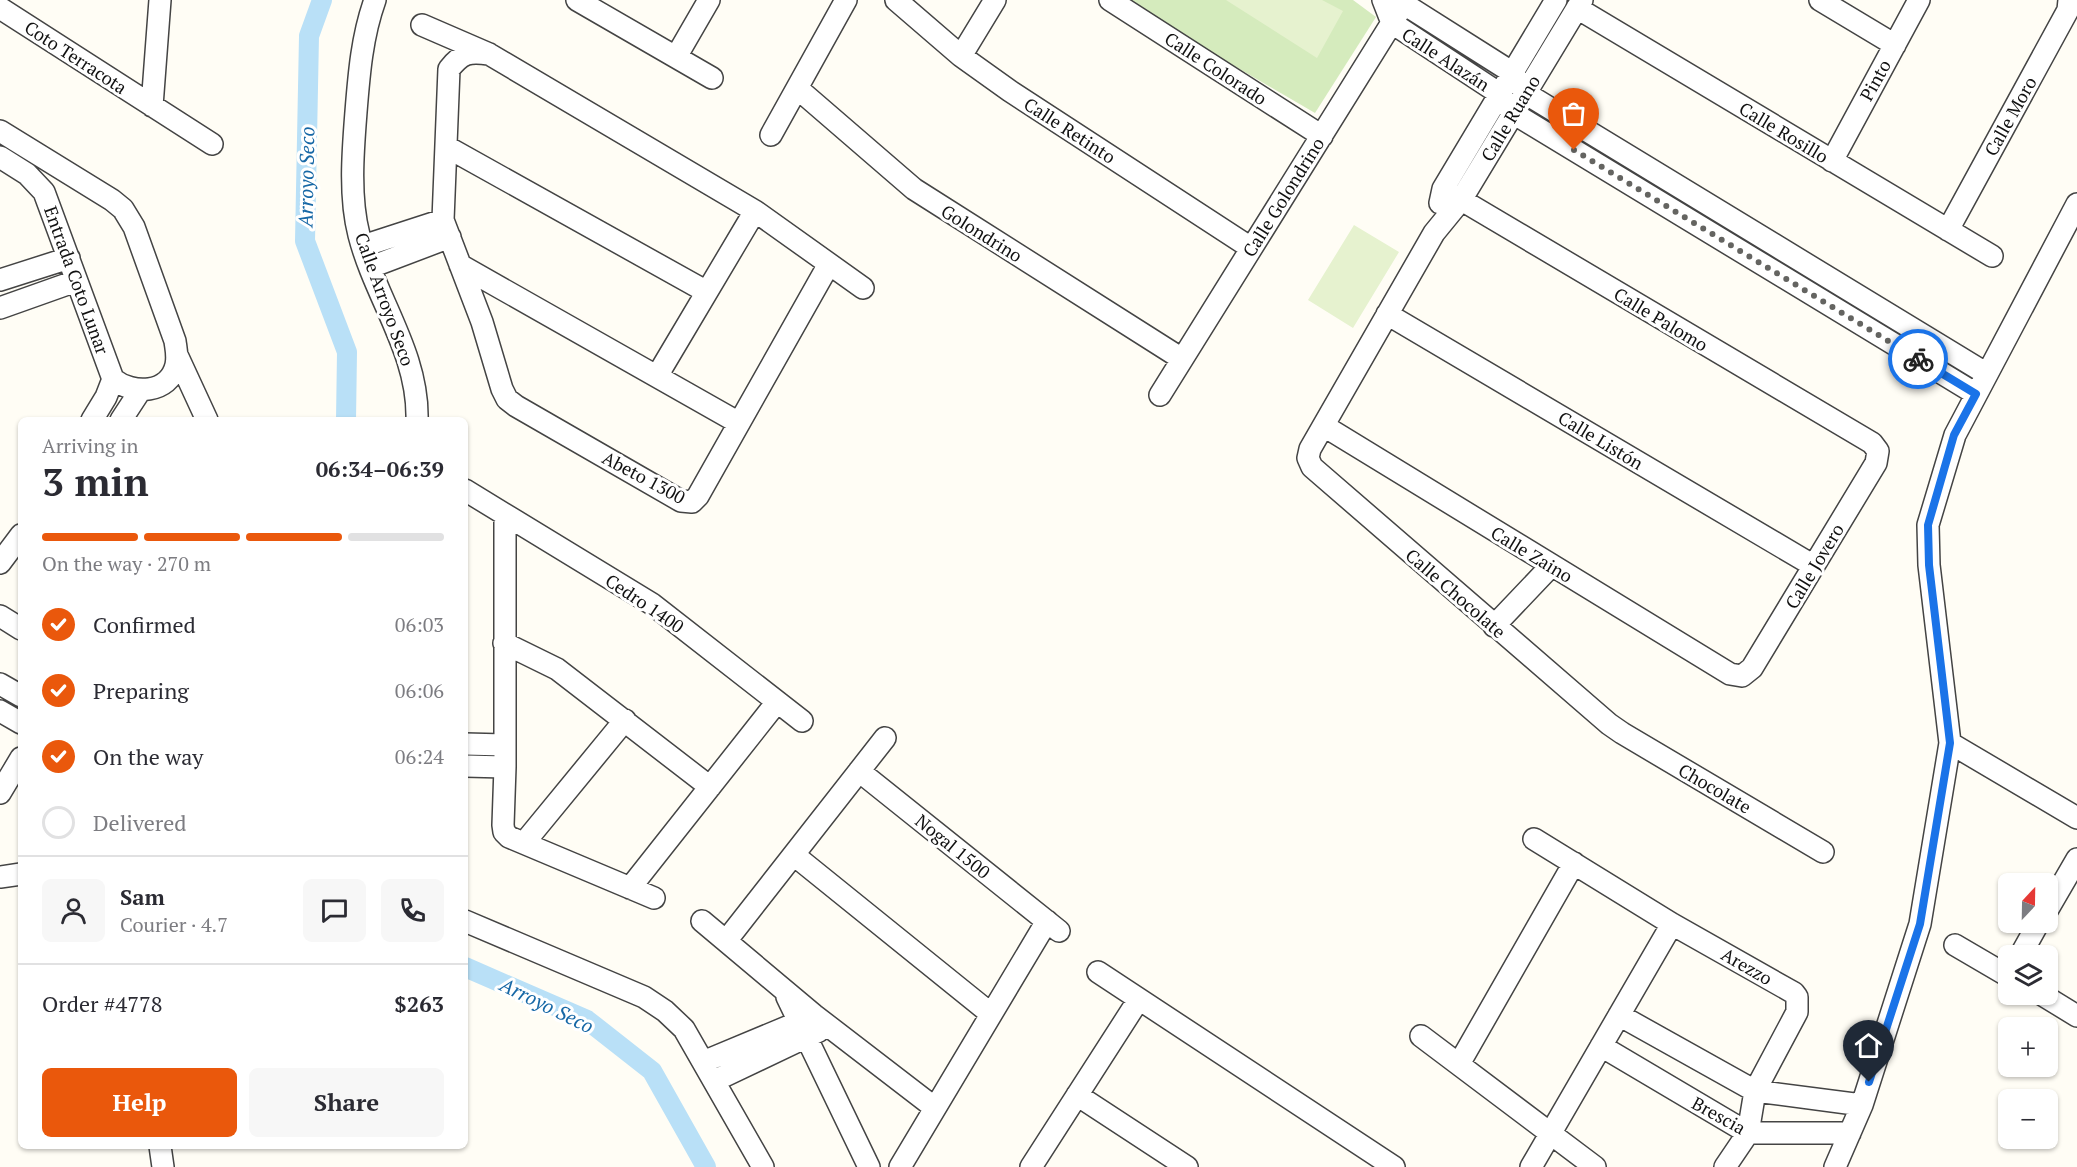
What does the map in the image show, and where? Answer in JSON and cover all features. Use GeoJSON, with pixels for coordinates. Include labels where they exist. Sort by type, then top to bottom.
{"type":"FeatureCollection","features":[{"type":"Feature","properties":{"kind":"street","name":"Coto Terracota"},"geometry":{"type":"LineString","coordinates":[[152,106],[160,0]]}},
{"type":"Feature","properties":{"kind":"street","name":"Calle Arroyo Seco"},"geometry":{"type":"LineString","coordinates":[[375,0],[367,22],[363,51],[353,153],[355,204],[359,234],[370,267],[412,370],[418,405],[417,417]]}},
{"type":"Feature","properties":{"kind":"street"},"geometry":{"type":"LineString","coordinates":[[577,0],[599,5],[676,57],[712,78]]}},
{"type":"Feature","properties":{"kind":"street"},"geometry":{"type":"LineString","coordinates":[[676,57],[709,0]]}},
{"type":"Feature","properties":{"kind":"street"},"geometry":{"type":"LineString","coordinates":[[771,135],[846,0]]}},
{"type":"Feature","properties":{"kind":"street","name":"Calle Retinto"},"geometry":{"type":"LineString","coordinates":[[896,0],[961,56],[1010,91],[1251,248]]}},
{"type":"Feature","properties":{"kind":"street"},"geometry":{"type":"LineString","coordinates":[[961,56],[995,0]]}},
{"type":"Feature","properties":{"kind":"street","name":"Calle Colorado"},"geometry":{"type":"LineString","coordinates":[[1110,0],[1322,136]]}},
{"type":"Feature","properties":{"kind":"street","name":"Calle Alazán"},"geometry":{"type":"LineString","coordinates":[[1383,0],[1392,23],[1500,94],[1513,113],[1976,394]]}},
{"type":"Feature","properties":{"kind":"street","name":"Calle Ruano"},"geometry":{"type":"LineString","coordinates":[[1434,233],[1443,189],[1556,0]]}},
{"type":"Feature","properties":{"kind":"street"},"geometry":{"type":"LineString","coordinates":[[1821,0],[1895,45]]}},
{"type":"Feature","properties":{"kind":"street","name":"Pinto"},"geometry":{"type":"LineString","coordinates":[[1832,160],[1919,0]]}},
{"type":"Feature","properties":{"kind":"street","name":"Calle Golondrino"},"geometry":{"type":"LineString","coordinates":[[1160,395],[1392,23],[1401,1]]}},
{"type":"Feature","properties":{"kind":"street","name":"Calle Alazán"},"geometry":{"type":"LineString","coordinates":[[1401,1],[1513,73],[1525,93],[1987,374]]}},
{"type":"Feature","properties":{"kind":"street","name":"Calle Moro"},"geometry":{"type":"LineString","coordinates":[[1948,230],[2068,10],[2069,1]]}},
{"type":"Feature","properties":{"kind":"street","name":"Calle Ruano"},"geometry":{"type":"LineString","coordinates":[[1308,458],[1434,233],[1461,200],[1579,4]]}},
{"type":"Feature","properties":{"kind":"street","name":"Calle Rosillo"},"geometry":{"type":"LineString","coordinates":[[1579,4],[1992,256]]}},
{"type":"Feature","properties":{"kind":"street","name":"Coto Terracota"},"geometry":{"type":"LineString","coordinates":[[0,9],[212,144]]}},
{"type":"Feature","properties":{"kind":"street"},"geometry":{"type":"LineString","coordinates":[[422,25],[489,54],[755,211],[863,288]]}},
{"type":"Feature","properties":{"kind":"street","name":"Abeto 1300"},"geometry":{"type":"LineString","coordinates":[[489,54],[468,53],[457,59],[449,69],[446,228],[482,321],[502,389],[507,399],[516,406],[681,501],[692,502],[698,496],[829,264]]}},
{"type":"Feature","properties":{"kind":"street","name":"Golondrino"},"geometry":{"type":"LineString","coordinates":[[797,88],[914,189],[1182,359]]}},
{"type":"Feature","properties":{"kind":"street"},"geometry":{"type":"LineString","coordinates":[[0,131],[123,209],[134,227],[175,340],[176,366],[161,386],[140,391],[124,387],[113,380],[94,417]]}},
{"type":"Feature","properties":{"kind":"street"},"geometry":{"type":"LineString","coordinates":[[447,147],[707,292]]}},
{"type":"Feature","properties":{"kind":"street","name":"Entrada Coto Lunar"},"geometry":{"type":"LineString","coordinates":[[0,157],[27,174],[44,192],[113,380]]}},
{"type":"Feature","properties":{"kind":"street","name":"Calle Palomo"},"geometry":{"type":"LineString","coordinates":[[1443,189],[1872,443],[1878,451]]}},
{"type":"Feature","properties":{"kind":"street"},"geometry":{"type":"LineString","coordinates":[[1834,1167],[1862,1105],[1920,924],[1950,743],[1929,565],[1928,525],[1954,435],[2077,204]]}},
{"type":"Feature","properties":{"kind":"street"},"geometry":{"type":"LineString","coordinates":[[657,376],[755,211]]}},
{"type":"Feature","properties":{"kind":"street"},"geometry":{"type":"LineString","coordinates":[[363,246],[446,228]]}},
{"type":"Feature","properties":{"kind":"street"},"geometry":{"type":"LineString","coordinates":[[370,267],[446,228]]}},
{"type":"Feature","properties":{"kind":"street"},"geometry":{"type":"LineString","coordinates":[[0,280],[69,258]]}},
{"type":"Feature","properties":{"kind":"street"},"geometry":{"type":"LineString","coordinates":[[460,265],[739,423]]}},
{"type":"Feature","properties":{"kind":"street"},"geometry":{"type":"LineString","coordinates":[[0,308],[76,281]]}},
{"type":"Feature","properties":{"kind":"street","name":"Calle Listón"},"geometry":{"type":"LineString","coordinates":[[1387,314],[1814,566]]}},
{"type":"Feature","properties":{"kind":"street"},"geometry":{"type":"LineString","coordinates":[[177,355],[206,417]]}},
{"type":"Feature","properties":{"kind":"street"},"geometry":{"type":"LineString","coordinates":[[124,417],[140,391]]}},
{"type":"Feature","properties":{"kind":"street","name":"Calle Zaino"},"geometry":{"type":"LineString","coordinates":[[1324,426],[1730,674],[1742,676]]}},
{"type":"Feature","properties":{"kind":"street","name":"Calle Jovero"},"geometry":{"type":"LineString","coordinates":[[1742,676],[1752,668],[1814,566],[1876,463],[1878,451]]}},
{"type":"Feature","properties":{"kind":"street","name":"Calle Chocolate"},"geometry":{"type":"LineString","coordinates":[[1308,458],[1312,467],[1608,724]]}},
{"type":"Feature","properties":{"kind":"street","name":"Cedro 1400"},"geometry":{"type":"LineString","coordinates":[[468,492],[652,604],[802,722]]}},
{"type":"Feature","properties":{"kind":"street"},"geometry":{"type":"LineString","coordinates":[[505,515],[504,832],[509,837],[654,898]]}},
{"type":"Feature","properties":{"kind":"street"},"geometry":{"type":"LineString","coordinates":[[0,563],[18,539]]}},
{"type":"Feature","properties":{"kind":"street"},"geometry":{"type":"LineString","coordinates":[[1494,626],[1551,566]]}},
{"type":"Feature","properties":{"kind":"street"},"geometry":{"type":"LineString","coordinates":[[0,616],[18,627]]}},
{"type":"Feature","properties":{"kind":"street"},"geometry":{"type":"LineString","coordinates":[[504,643],[557,669],[710,787]]}},
{"type":"Feature","properties":{"kind":"street"},"geometry":{"type":"LineString","coordinates":[[0,684],[18,694]]}},
{"type":"Feature","properties":{"kind":"street"},"geometry":{"type":"LineString","coordinates":[[630,888],[777,702]]}},
{"type":"Feature","properties":{"kind":"street"},"geometry":{"type":"LineString","coordinates":[[0,711],[18,721]]}},
{"type":"Feature","properties":{"kind":"street"},"geometry":{"type":"LineString","coordinates":[[524,843],[625,720]]}},
{"type":"Feature","properties":{"kind":"street","name":"Chocolate"},"geometry":{"type":"LineString","coordinates":[[1608,724],[1823,852]]}},
{"type":"Feature","properties":{"kind":"street"},"geometry":{"type":"LineString","coordinates":[[726,941],[885,738]]}},
{"type":"Feature","properties":{"kind":"street"},"geometry":{"type":"LineString","coordinates":[[1950,743],[2077,818]]}},
{"type":"Feature","properties":{"kind":"street"},"geometry":{"type":"LineString","coordinates":[[468,744],[505,746]]}},
{"type":"Feature","properties":{"kind":"street"},"geometry":{"type":"LineString","coordinates":[[0,793],[18,763]]}},
{"type":"Feature","properties":{"kind":"street"},"geometry":{"type":"LineString","coordinates":[[468,766],[505,767]]}},
{"type":"Feature","properties":{"kind":"street","name":"Nogal 1500"},"geometry":{"type":"LineString","coordinates":[[859,771],[1053,926],[991,1014],[900,1167]]}},
{"type":"Feature","properties":{"kind":"street","name":"Arezzo"},"geometry":{"type":"LineString","coordinates":[[1534,839],[1672,924],[1794,993],[1797,997],[1797,1012],[1755,1091],[1748,1133],[1725,1167]]}},
{"type":"Feature","properties":{"kind":"street"},"geometry":{"type":"LineString","coordinates":[[794,855],[991,1014]]}},
{"type":"Feature","properties":{"kind":"street"},"geometry":{"type":"LineString","coordinates":[[1459,1064],[1574,863]]}},
{"type":"Feature","properties":{"kind":"street"},"geometry":{"type":"LineString","coordinates":[[2058,895],[2074,872]]}},
{"type":"Feature","properties":{"kind":"street"},"geometry":{"type":"LineString","coordinates":[[0,877],[18,874]]}},
{"type":"Feature","properties":{"kind":"street"},"geometry":{"type":"LineString","coordinates":[[702,921],[783,988],[812,1025],[869,1167]]}},
{"type":"Feature","properties":{"kind":"street"},"geometry":{"type":"LineString","coordinates":[[468,922],[644,998],[665,1011],[684,1029],[764,1167]]}},
{"type":"Feature","properties":{"kind":"street"},"geometry":{"type":"LineString","coordinates":[[1531,1167],[1672,924]]}},
{"type":"Feature","properties":{"kind":"street"},"geometry":{"type":"LineString","coordinates":[[1955,945],[1998,969]]}},
{"type":"Feature","properties":{"kind":"street"},"geometry":{"type":"LineString","coordinates":[[1098,972],[1394,1167]]}},
{"type":"Feature","properties":{"kind":"street"},"geometry":{"type":"LineString","coordinates":[[1031,1167],[1139,999]]}},
{"type":"Feature","properties":{"kind":"street"},"geometry":{"type":"LineString","coordinates":[[2058,1004],[2077,1016]]}},
{"type":"Feature","properties":{"kind":"street"},"geometry":{"type":"LineString","coordinates":[[1619,1015],[1755,1091],[1862,1105]]}},
{"type":"Feature","properties":{"kind":"street"},"geometry":{"type":"LineString","coordinates":[[703,1062],[812,1025]]}},
{"type":"Feature","properties":{"kind":"street"},"geometry":{"type":"LineString","coordinates":[[714,1081],[812,1025]]}},
{"type":"Feature","properties":{"kind":"street"},"geometry":{"type":"LineString","coordinates":[[812,1025],[935,1108]]}},
{"type":"Feature","properties":{"kind":"street"},"geometry":{"type":"LineString","coordinates":[[1421,1036],[1595,1167]]}},
{"type":"Feature","properties":{"kind":"street","name":"Brescia"},"geometry":{"type":"LineString","coordinates":[[1601,1046],[1748,1133],[1850,1132]]}},
{"type":"Feature","properties":{"kind":"street"},"geometry":{"type":"LineString","coordinates":[[1077,1095],[1186,1167]]}},
{"type":"Feature","properties":{"kind":"street"},"geometry":{"type":"LineString","coordinates":[[160,1149],[163,1167]]}},
{"type":"Feature","properties":{"kind":"green space"},"geometry":{"type":"Polygon","coordinates":[[[1126,0],[1353,0],[1376,17],[1315,113],[1125,2],[1126,0]]]}},
{"type":"Feature","properties":{"kind":"green space"},"geometry":{"type":"Polygon","coordinates":[[[1226,0],[1322,0],[1343,11],[1317,58],[1226,0]]]}},
{"type":"Feature","properties":{"kind":"green space"},"geometry":{"type":"Polygon","coordinates":[[[1354,225],[1399,252],[1353,328],[1308,300],[1354,225]]]}},
{"type":"Feature","properties":{"kind":"waterway","name":"Arroyo Seco"},"geometry":{"type":"LineString","coordinates":[[322,0],[309,36],[305,241],[347,352],[346,417]]}},
{"type":"Feature","properties":{"kind":"waterway","name":"Arroyo Seco"},"geometry":{"type":"LineString","coordinates":[[468,968],[587,1020],[652,1071],[706,1167]]}},
{"type":"Feature","properties":{"kind":"way so far"},"geometry":{"type":"LineString","coordinates":[[1574,150],[1918,359]]}},
{"type":"Feature","properties":{"kind":"route"},"geometry":{"type":"LineString","coordinates":[[1869,1082],[1920,924],[1950,743],[1929,565],[1928,525],[1954,435],[1976,394],[1918,359]]}}]}
